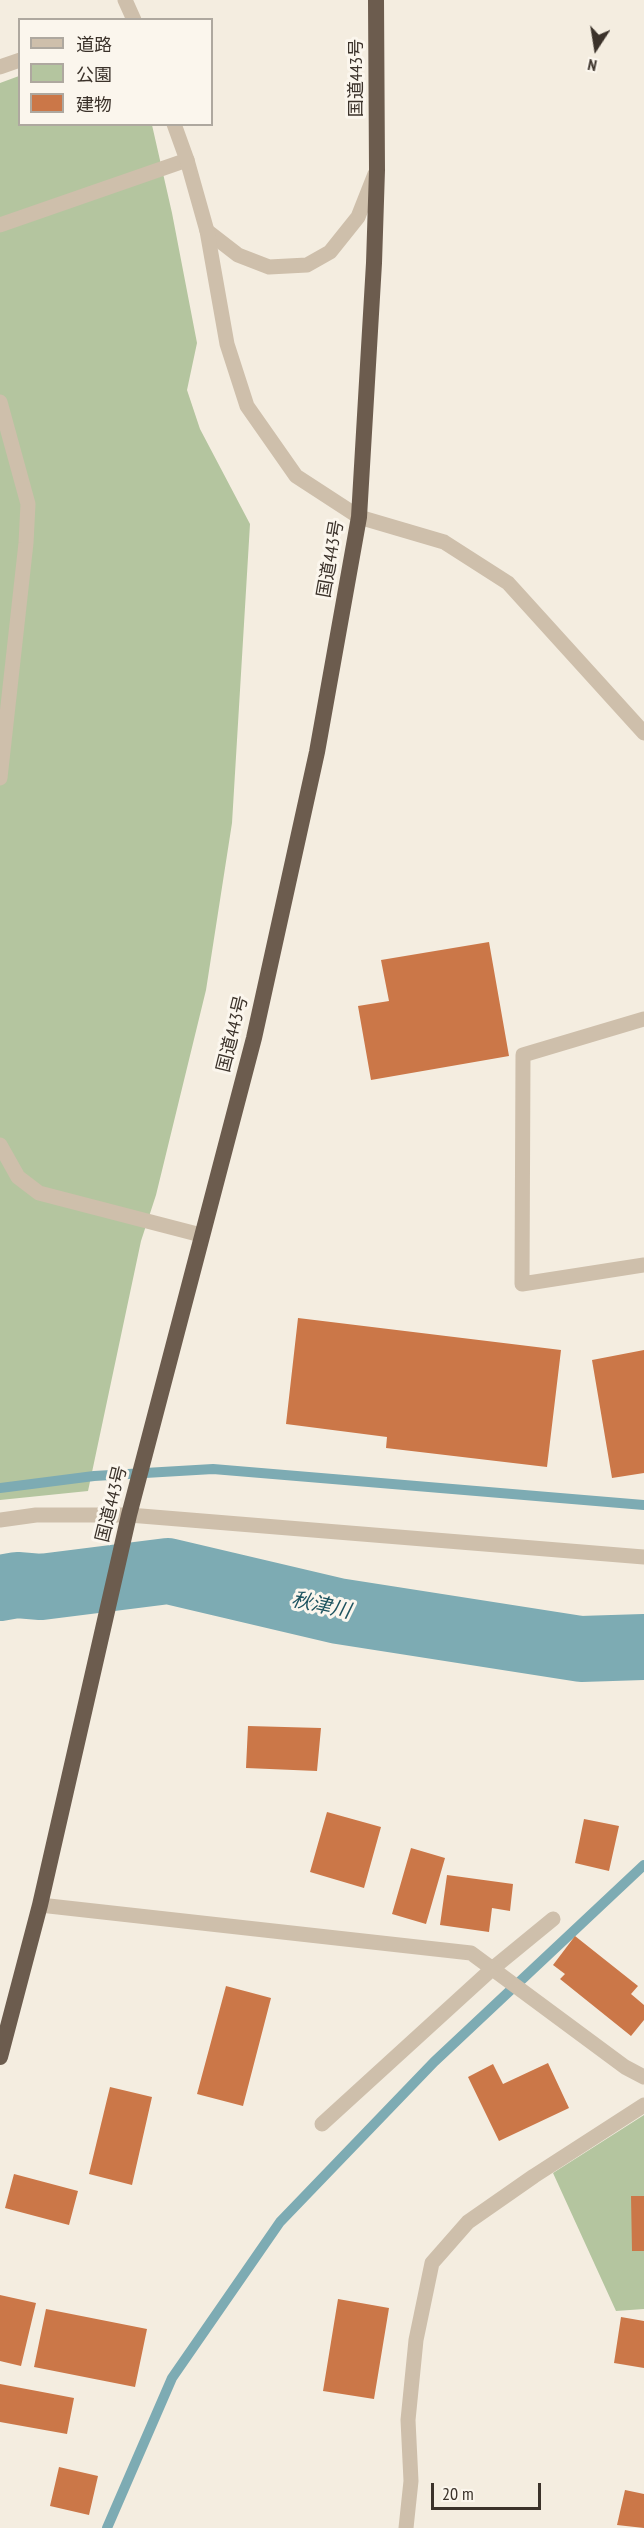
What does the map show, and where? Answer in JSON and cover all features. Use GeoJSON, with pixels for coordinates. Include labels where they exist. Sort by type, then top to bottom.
{"type":"FeatureCollection","features":[{"type":"Feature","properties":{"kind":"highway","name":"国道443号"},"geometry":{"type":"LineString","coordinates":[[0,2057],[40,1905],[129,1515],[261,1003],[317,752],[359,517],[374,263],[377,170],[376,0]]}},
{"type":"Feature","properties":{"kind":"street"},"geometry":{"type":"LineString","coordinates":[[125,0],[133,18]]}},
{"type":"Feature","properties":{"kind":"street"},"geometry":{"type":"LineString","coordinates":[[0,67],[18,61]]}},
{"type":"Feature","properties":{"kind":"street"},"geometry":{"type":"LineString","coordinates":[[175,126],[207,231],[227,344],[247,406],[296,476],[359,517],[444,542],[508,583],[644,733]]}},
{"type":"Feature","properties":{"kind":"street"},"geometry":{"type":"LineString","coordinates":[[0,225],[187,160]]}},
{"type":"Feature","properties":{"kind":"street"},"geometry":{"type":"LineString","coordinates":[[207,231],[238,255],[269,267],[307,265],[330,252],[357,217],[377,170]]}},
{"type":"Feature","properties":{"kind":"street"},"geometry":{"type":"LineString","coordinates":[[0,402],[28,504],[26,543],[0,778]]}},
{"type":"Feature","properties":{"kind":"street"},"geometry":{"type":"LineString","coordinates":[[644,1019],[524,1055],[522,1284],[644,1266]]}},
{"type":"Feature","properties":{"kind":"street"},"geometry":{"type":"LineString","coordinates":[[0,1145],[18,1177],[39,1193],[201,1235]]}},
{"type":"Feature","properties":{"kind":"street"},"geometry":{"type":"LineString","coordinates":[[0,1520],[36,1515],[129,1515],[644,1557]]}},
{"type":"Feature","properties":{"kind":"street"},"geometry":{"type":"LineString","coordinates":[[40,1905],[471,1953],[625,2067],[644,2077]]}},
{"type":"Feature","properties":{"kind":"street"},"geometry":{"type":"LineString","coordinates":[[322,2124],[496,1972],[553,1919]]}},
{"type":"Feature","properties":{"kind":"street"},"geometry":{"type":"LineString","coordinates":[[406,2528],[411,2481],[408,2420],[416,2340],[432,2263],[468,2222],[644,2105]]}},
{"type":"Feature","properties":{"kind":"green space"},"geometry":{"type":"Polygon","coordinates":[[[18,76],[18,126],[152,126],[197,343],[187,390],[200,429],[250,524],[232,823],[206,990],[156,1195],[141,1241],[88,1491],[0,1500],[0,83],[18,76]]]}},
{"type":"Feature","properties":{"kind":"green space"},"geometry":{"type":"Polygon","coordinates":[[[644,2115],[644,2309],[616,2311],[553,2173],[644,2115]]]}},
{"type":"Feature","properties":{"kind":"building"},"geometry":{"type":"Polygon","coordinates":[[[489,942],[509,1056],[371,1080],[358,1006],[389,1001],[381,960],[489,942]]]}},
{"type":"Feature","properties":{"kind":"building"},"geometry":{"type":"Polygon","coordinates":[[[298,1318],[561,1350],[547,1467],[386,1448],[387,1437],[286,1424],[298,1318]]]}},
{"type":"Feature","properties":{"kind":"building"},"geometry":{"type":"Polygon","coordinates":[[[644,1350],[644,1473],[612,1478],[592,1360],[644,1350]]]}},
{"type":"Feature","properties":{"kind":"building"},"geometry":{"type":"Polygon","coordinates":[[[248,1726],[321,1728],[317,1771],[246,1768],[248,1726]]]}},
{"type":"Feature","properties":{"kind":"building"},"geometry":{"type":"Polygon","coordinates":[[[327,1812],[381,1827],[364,1888],[310,1872],[327,1812]]]}},
{"type":"Feature","properties":{"kind":"building"},"geometry":{"type":"Polygon","coordinates":[[[584,1819],[619,1826],[609,1871],[575,1863],[584,1819]]]}},
{"type":"Feature","properties":{"kind":"building"},"geometry":{"type":"Polygon","coordinates":[[[411,1848],[445,1858],[426,1924],[392,1914],[411,1848]]]}},
{"type":"Feature","properties":{"kind":"building"},"geometry":{"type":"Polygon","coordinates":[[[447,1875],[513,1884],[510,1911],[492,1908],[489,1932],[440,1925],[447,1875]]]}},
{"type":"Feature","properties":{"kind":"building"},"geometry":{"type":"Polygon","coordinates":[[[575,1936],[638,1986],[631,1994],[644,2005],[644,2020],[631,2036],[560,1979],[565,1974],[553,1965],[575,1936]]]}},
{"type":"Feature","properties":{"kind":"building"},"geometry":{"type":"Polygon","coordinates":[[[226,1986],[271,1998],[243,2106],[197,2094],[226,1986]]]}},
{"type":"Feature","properties":{"kind":"building"},"geometry":{"type":"Polygon","coordinates":[[[548,2063],[569,2108],[499,2141],[468,2077],[493,2064],[503,2084],[548,2063]]]}},
{"type":"Feature","properties":{"kind":"building"},"geometry":{"type":"Polygon","coordinates":[[[110,2087],[152,2097],[132,2185],[89,2174],[110,2087]]]}},
{"type":"Feature","properties":{"kind":"building"},"geometry":{"type":"Polygon","coordinates":[[[14,2174],[78,2191],[69,2225],[5,2208],[14,2174]]]}},
{"type":"Feature","properties":{"kind":"building"},"geometry":{"type":"Polygon","coordinates":[[[631,2196],[644,2196],[644,2251],[632,2251],[631,2196]]]}},
{"type":"Feature","properties":{"kind":"building"},"geometry":{"type":"Polygon","coordinates":[[[0,2295],[36,2303],[21,2366],[0,2361],[0,2295]]]}},
{"type":"Feature","properties":{"kind":"building"},"geometry":{"type":"Polygon","coordinates":[[[338,2299],[389,2308],[374,2399],[323,2391],[338,2299]]]}},
{"type":"Feature","properties":{"kind":"building"},"geometry":{"type":"Polygon","coordinates":[[[46,2309],[147,2329],[135,2387],[34,2367],[46,2309]]]}},
{"type":"Feature","properties":{"kind":"building"},"geometry":{"type":"Polygon","coordinates":[[[621,2317],[644,2321],[644,2368],[614,2363],[621,2317]]]}},
{"type":"Feature","properties":{"kind":"building"},"geometry":{"type":"Polygon","coordinates":[[[0,2384],[74,2398],[67,2434],[0,2422],[0,2384]]]}},
{"type":"Feature","properties":{"kind":"building"},"geometry":{"type":"Polygon","coordinates":[[[59,2467],[98,2476],[89,2515],[50,2506],[59,2467]]]}},
{"type":"Feature","properties":{"kind":"building"},"geometry":{"type":"Polygon","coordinates":[[[625,2490],[644,2494],[644,2528],[617,2525],[625,2490]]]}},
{"type":"Feature","properties":{"kind":"waterway"},"geometry":{"type":"LineString","coordinates":[[0,1488],[94,1476],[213,1469],[644,1505]]}},
{"type":"Feature","properties":{"kind":"waterway","name":"秋津川"},"geometry":{"type":"LineString","coordinates":[[0,1588],[17,1585],[41,1587],[168,1571],[338,1611],[581,1649],[644,1647]]}},
{"type":"Feature","properties":{"kind":"waterway"},"geometry":{"type":"LineString","coordinates":[[107,2528],[172,2378],[280,2222],[434,2062],[644,1865]]}}]}
